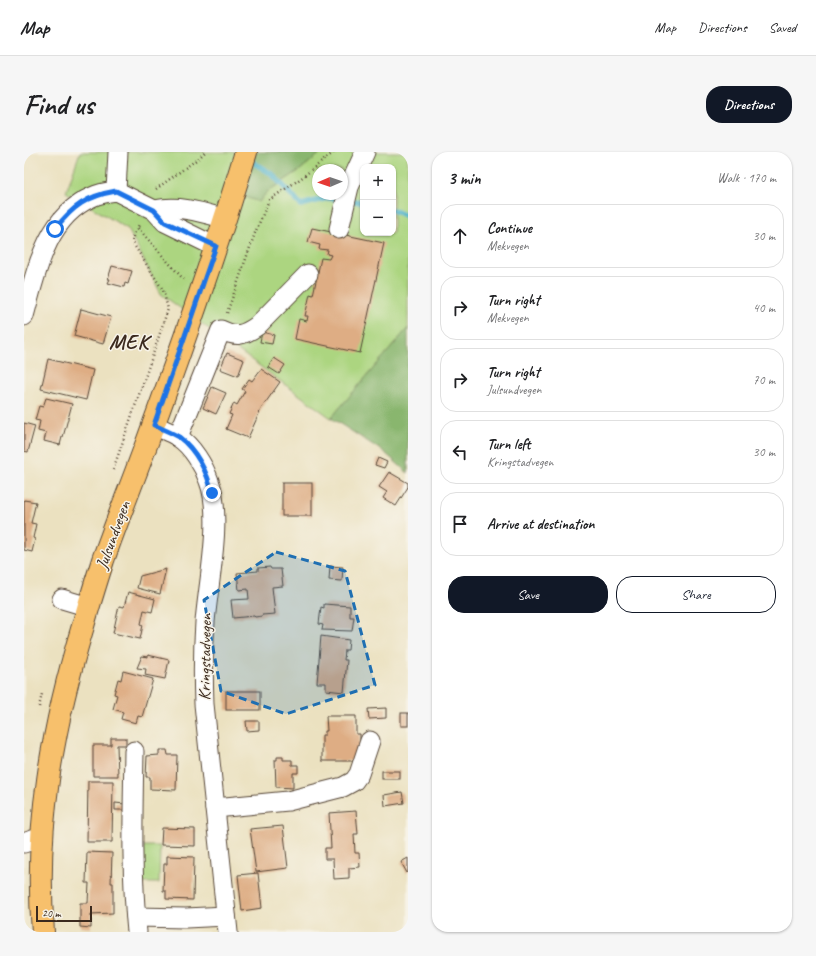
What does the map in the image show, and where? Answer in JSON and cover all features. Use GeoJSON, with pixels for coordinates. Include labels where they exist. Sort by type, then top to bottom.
{"type":"FeatureCollection","features":[{"type":"Feature","properties":{"kind":"main road","name":"Julsundvegen"},"geometry":{"type":"LineString","coordinates":[[43,932],[33,841],[46,792],[56,731],[71,667],[103,562],[154,425],[226,219],[246,152]]}},
{"type":"Feature","properties":{"kind":"street"},"geometry":{"type":"LineString","coordinates":[[116,191],[118,152]]}},
{"type":"Feature","properties":{"kind":"street"},"geometry":{"type":"LineString","coordinates":[[341,223],[349,187],[366,152]]}},
{"type":"Feature","properties":{"kind":"street"},"geometry":{"type":"LineString","coordinates":[[24,316],[38,266],[46,245],[55,229],[64,218],[93,196],[116,191],[154,210],[165,222],[216,246]]}},
{"type":"Feature","properties":{"kind":"street"},"geometry":{"type":"LineString","coordinates":[[154,210],[168,207],[186,208],[226,219]]}},
{"type":"Feature","properties":{"kind":"street"},"geometry":{"type":"LineString","coordinates":[[178,437],[220,330],[236,335],[249,332],[257,326],[308,274]]}},
{"type":"Feature","properties":{"kind":"street","name":"Kringstadvegen"},"geometry":{"type":"LineString","coordinates":[[134,751],[133,846],[136,925],[186,918],[227,924],[206,730],[203,668],[205,623],[212,557],[214,510],[210,481],[194,454],[178,437],[154,425]]}},
{"type":"Feature","properties":{"kind":"street"},"geometry":{"type":"LineString","coordinates":[[62,599],[89,607]]}},
{"type":"Feature","properties":{"kind":"street"},"geometry":{"type":"LineString","coordinates":[[215,808],[288,801],[343,787],[354,781],[359,774],[370,741]]}},
{"type":"Feature","properties":{"kind":"path"},"geometry":{"type":"LineString","coordinates":[[156,189],[205,152]]}},
{"type":"Feature","properties":{"kind":"path"},"geometry":{"type":"LineString","coordinates":[[220,330],[255,233],[270,200],[334,152]]}},
{"type":"Feature","properties":{"kind":"path"},"geometry":{"type":"LineString","coordinates":[[111,476],[168,309],[163,290],[132,242],[133,236],[138,228],[184,280]]}},
{"type":"Feature","properties":{"kind":"path"},"geometry":{"type":"LineString","coordinates":[[38,714],[43,691]]}},
{"type":"Feature","properties":{"kind":"highlighted area"},"geometry":{"type":"Polygon","coordinates":[[[276,552],[345,571],[375,685],[286,714],[221,691],[204,600],[276,552]]]}},
{"type":"Feature","properties":{"kind":"green space"},"geometry":{"type":"Polygon","coordinates":[[[80,152],[256,152],[259,202],[267,192],[300,170],[322,152],[408,152],[408,328],[331,418],[161,294],[128,229],[66,192],[80,152]]]}},
{"type":"Feature","properties":{"kind":"green space"},"geometry":{"type":"Polygon","coordinates":[[[256,152],[322,152],[300,170],[267,192],[259,202],[242,196],[256,152]]]}},
{"type":"Feature","properties":{"kind":"green space"},"geometry":{"type":"Polygon","coordinates":[[[408,328],[408,473],[384,452],[331,418],[408,328]]]}},
{"type":"Feature","properties":{"kind":"green space"},"geometry":{"type":"Polygon","coordinates":[[[140,846],[160,846],[159,883],[139,883],[140,846]]]}},
{"type":"Feature","properties":{"kind":"building"},"geometry":{"type":"Polygon","coordinates":[[[312,228],[384,243],[360,353],[295,339],[299,319],[307,321],[308,316],[305,316],[310,294],[313,295],[321,258],[329,259],[331,255],[327,254],[328,250],[319,249],[320,245],[308,242],[312,228]]]}},
{"type":"Feature","properties":{"kind":"building"},"geometry":{"type":"Polygon","coordinates":[[[112,266],[132,271],[128,284],[125,283],[124,287],[108,283],[112,266]]]}},
{"type":"Feature","properties":{"kind":"building"},"geometry":{"type":"Polygon","coordinates":[[[81,309],[111,317],[103,344],[74,336],[81,309]]]}},
{"type":"Feature","properties":{"kind":"building"},"geometry":{"type":"Polygon","coordinates":[[[262,332],[274,335],[272,344],[260,342],[262,332]]]}},
{"type":"Feature","properties":{"kind":"building"},"geometry":{"type":"Polygon","coordinates":[[[227,353],[244,360],[238,376],[220,369],[227,353]]]}},
{"type":"Feature","properties":{"kind":"building"},"geometry":{"type":"Polygon","coordinates":[[[274,358],[285,365],[279,374],[268,367],[274,358]]]}},
{"type":"Feature","properties":{"kind":"building"},"geometry":{"type":"Polygon","coordinates":[[[48,359],[93,370],[86,400],[41,389],[48,359]]]}},
{"type":"Feature","properties":{"kind":"building"},"geometry":{"type":"Polygon","coordinates":[[[261,369],[280,382],[261,409],[248,438],[226,429],[232,415],[229,414],[234,403],[237,405],[245,391],[242,389],[249,379],[252,381],[261,369]]]}},
{"type":"Feature","properties":{"kind":"building"},"geometry":{"type":"Polygon","coordinates":[[[212,387],[226,393],[216,414],[203,408],[212,387]]]}},
{"type":"Feature","properties":{"kind":"building"},"geometry":{"type":"Polygon","coordinates":[[[46,398],[72,404],[60,445],[44,441],[46,433],[38,431],[40,421],[35,420],[39,406],[43,407],[46,398]]]}},
{"type":"Feature","properties":{"kind":"building"},"geometry":{"type":"Polygon","coordinates":[[[24,423],[35,426],[28,452],[24,451],[24,423]]]}},
{"type":"Feature","properties":{"kind":"building"},"geometry":{"type":"Polygon","coordinates":[[[378,458],[387,462],[384,468],[375,465],[378,458]]]}},
{"type":"Feature","properties":{"kind":"building"},"geometry":{"type":"Polygon","coordinates":[[[389,472],[408,483],[408,487],[396,506],[383,498],[387,492],[379,487],[389,472]]]}},
{"type":"Feature","properties":{"kind":"building"},"geometry":{"type":"Polygon","coordinates":[[[282,483],[312,483],[312,516],[282,516],[282,483]]]}},
{"type":"Feature","properties":{"kind":"building"},"geometry":{"type":"Polygon","coordinates":[[[24,500],[36,502],[31,523],[36,524],[32,552],[24,550],[24,500]]]}},
{"type":"Feature","properties":{"kind":"building"},"geometry":{"type":"Polygon","coordinates":[[[330,566],[343,567],[342,581],[329,580],[330,566]]]}},
{"type":"Feature","properties":{"kind":"building"},"geometry":{"type":"Polygon","coordinates":[[[270,567],[271,569],[281,569],[283,586],[272,587],[275,614],[233,618],[231,600],[249,599],[248,589],[239,590],[237,573],[258,571],[258,568],[270,567]]]}},
{"type":"Feature","properties":{"kind":"building"},"geometry":{"type":"Polygon","coordinates":[[[166,569],[160,594],[137,588],[140,576],[166,569]]]}},
{"type":"Feature","properties":{"kind":"building"},"geometry":{"type":"Polygon","coordinates":[[[128,592],[155,599],[152,612],[144,610],[140,639],[113,633],[119,606],[124,607],[128,592]]]}},
{"type":"Feature","properties":{"kind":"building"},"geometry":{"type":"Polygon","coordinates":[[[324,604],[350,606],[350,617],[354,617],[352,631],[322,630],[323,625],[319,624],[321,607],[324,608],[324,604]]]}},
{"type":"Feature","properties":{"kind":"building"},"geometry":{"type":"Polygon","coordinates":[[[321,636],[349,640],[348,650],[345,650],[344,660],[347,660],[344,692],[326,690],[326,683],[317,683],[321,636]]]}},
{"type":"Feature","properties":{"kind":"building"},"geometry":{"type":"Polygon","coordinates":[[[148,655],[169,660],[165,679],[145,675],[146,669],[137,668],[142,656],[148,657],[148,655]]]}},
{"type":"Feature","properties":{"kind":"building"},"geometry":{"type":"Polygon","coordinates":[[[123,671],[153,679],[142,717],[138,716],[136,723],[121,719],[123,712],[113,709],[117,695],[114,694],[118,679],[121,680],[123,671]]]}},
{"type":"Feature","properties":{"kind":"building"},"geometry":{"type":"Polygon","coordinates":[[[226,691],[260,691],[260,710],[226,710],[226,691]]]}},
{"type":"Feature","properties":{"kind":"building"},"geometry":{"type":"Polygon","coordinates":[[[386,708],[386,718],[369,719],[368,709],[386,708]]]}},
{"type":"Feature","properties":{"kind":"building"},"geometry":{"type":"Polygon","coordinates":[[[401,713],[408,713],[408,726],[401,726],[401,713]]]}},
{"type":"Feature","properties":{"kind":"building"},"geometry":{"type":"Polygon","coordinates":[[[326,716],[356,716],[356,734],[360,734],[360,761],[322,761],[322,735],[325,735],[325,731],[327,731],[326,716]]]}},
{"type":"Feature","properties":{"kind":"building"},"geometry":{"type":"Polygon","coordinates":[[[246,721],[259,721],[259,730],[247,731],[246,721]]]}},
{"type":"Feature","properties":{"kind":"building"},"geometry":{"type":"Polygon","coordinates":[[[111,738],[126,738],[126,745],[117,745],[118,776],[93,776],[93,745],[111,745],[111,738]]]}},
{"type":"Feature","properties":{"kind":"building"},"geometry":{"type":"Polygon","coordinates":[[[159,750],[167,750],[168,755],[177,755],[176,790],[150,789],[150,777],[146,777],[147,756],[159,755],[159,750]]]}},
{"type":"Feature","properties":{"kind":"building"},"geometry":{"type":"Polygon","coordinates":[[[277,757],[283,757],[283,760],[292,760],[292,765],[298,765],[298,773],[293,773],[293,788],[276,787],[275,760],[277,760],[277,757]]]}},
{"type":"Feature","properties":{"kind":"building"},"geometry":{"type":"Polygon","coordinates":[[[382,771],[400,771],[400,779],[382,779],[382,771]]]}},
{"type":"Feature","properties":{"kind":"building"},"geometry":{"type":"Polygon","coordinates":[[[88,781],[113,781],[112,842],[87,842],[88,781]]]}},
{"type":"Feature","properties":{"kind":"building"},"geometry":{"type":"Polygon","coordinates":[[[402,792],[404,803],[385,806],[384,795],[402,792]]]}},
{"type":"Feature","properties":{"kind":"building"},"geometry":{"type":"Polygon","coordinates":[[[115,803],[125,804],[125,810],[115,810],[115,803]]]}},
{"type":"Feature","properties":{"kind":"building"},"geometry":{"type":"Polygon","coordinates":[[[356,811],[358,834],[354,834],[355,853],[359,853],[360,867],[349,868],[349,878],[334,879],[333,859],[325,859],[325,848],[331,848],[329,813],[356,811]]]}},
{"type":"Feature","properties":{"kind":"building"},"geometry":{"type":"Polygon","coordinates":[[[283,826],[288,868],[256,872],[250,829],[283,826]]]}},
{"type":"Feature","properties":{"kind":"building"},"geometry":{"type":"Polygon","coordinates":[[[162,828],[195,829],[195,846],[161,845],[162,828]]]}},
{"type":"Feature","properties":{"kind":"building"},"geometry":{"type":"Polygon","coordinates":[[[87,852],[112,853],[111,883],[113,883],[113,913],[91,914],[91,928],[80,927],[80,903],[88,903],[89,883],[86,883],[87,852]]]}},
{"type":"Feature","properties":{"kind":"building"},"geometry":{"type":"Polygon","coordinates":[[[167,856],[194,857],[193,900],[166,899],[166,891],[163,891],[164,864],[167,864],[167,856]]]}},
{"type":"Feature","properties":{"kind":"building"},"geometry":{"type":"Polygon","coordinates":[[[408,858],[408,872],[407,873],[401,862],[408,858]]]}},
{"type":"Feature","properties":{"kind":"building"},"geometry":{"type":"Polygon","coordinates":[[[258,873],[262,908],[242,911],[238,875],[258,873]]]}},
{"type":"Feature","properties":{"kind":"waterway"},"geometry":{"type":"LineString","coordinates":[[249,160],[272,174],[301,205],[328,198],[360,202]]}},
{"type":"Feature","properties":{"kind":"waterway"},"geometry":{"type":"LineString","coordinates":[[396,211],[408,217]]}},
{"type":"Feature","properties":{"kind":"district","name":"MEK"},"geometry":{"type":"Point","coordinates":[129,342]}},
{"type":"Feature","properties":{"kind":"route"},"geometry":{"type":"LineString","coordinates":[[55,229],[74,209],[93,196],[116,191],[154,210],[165,222],[179,230],[216,246],[154,425],[178,437],[186,444],[194,454],[210,481],[212,493]]}}]}
